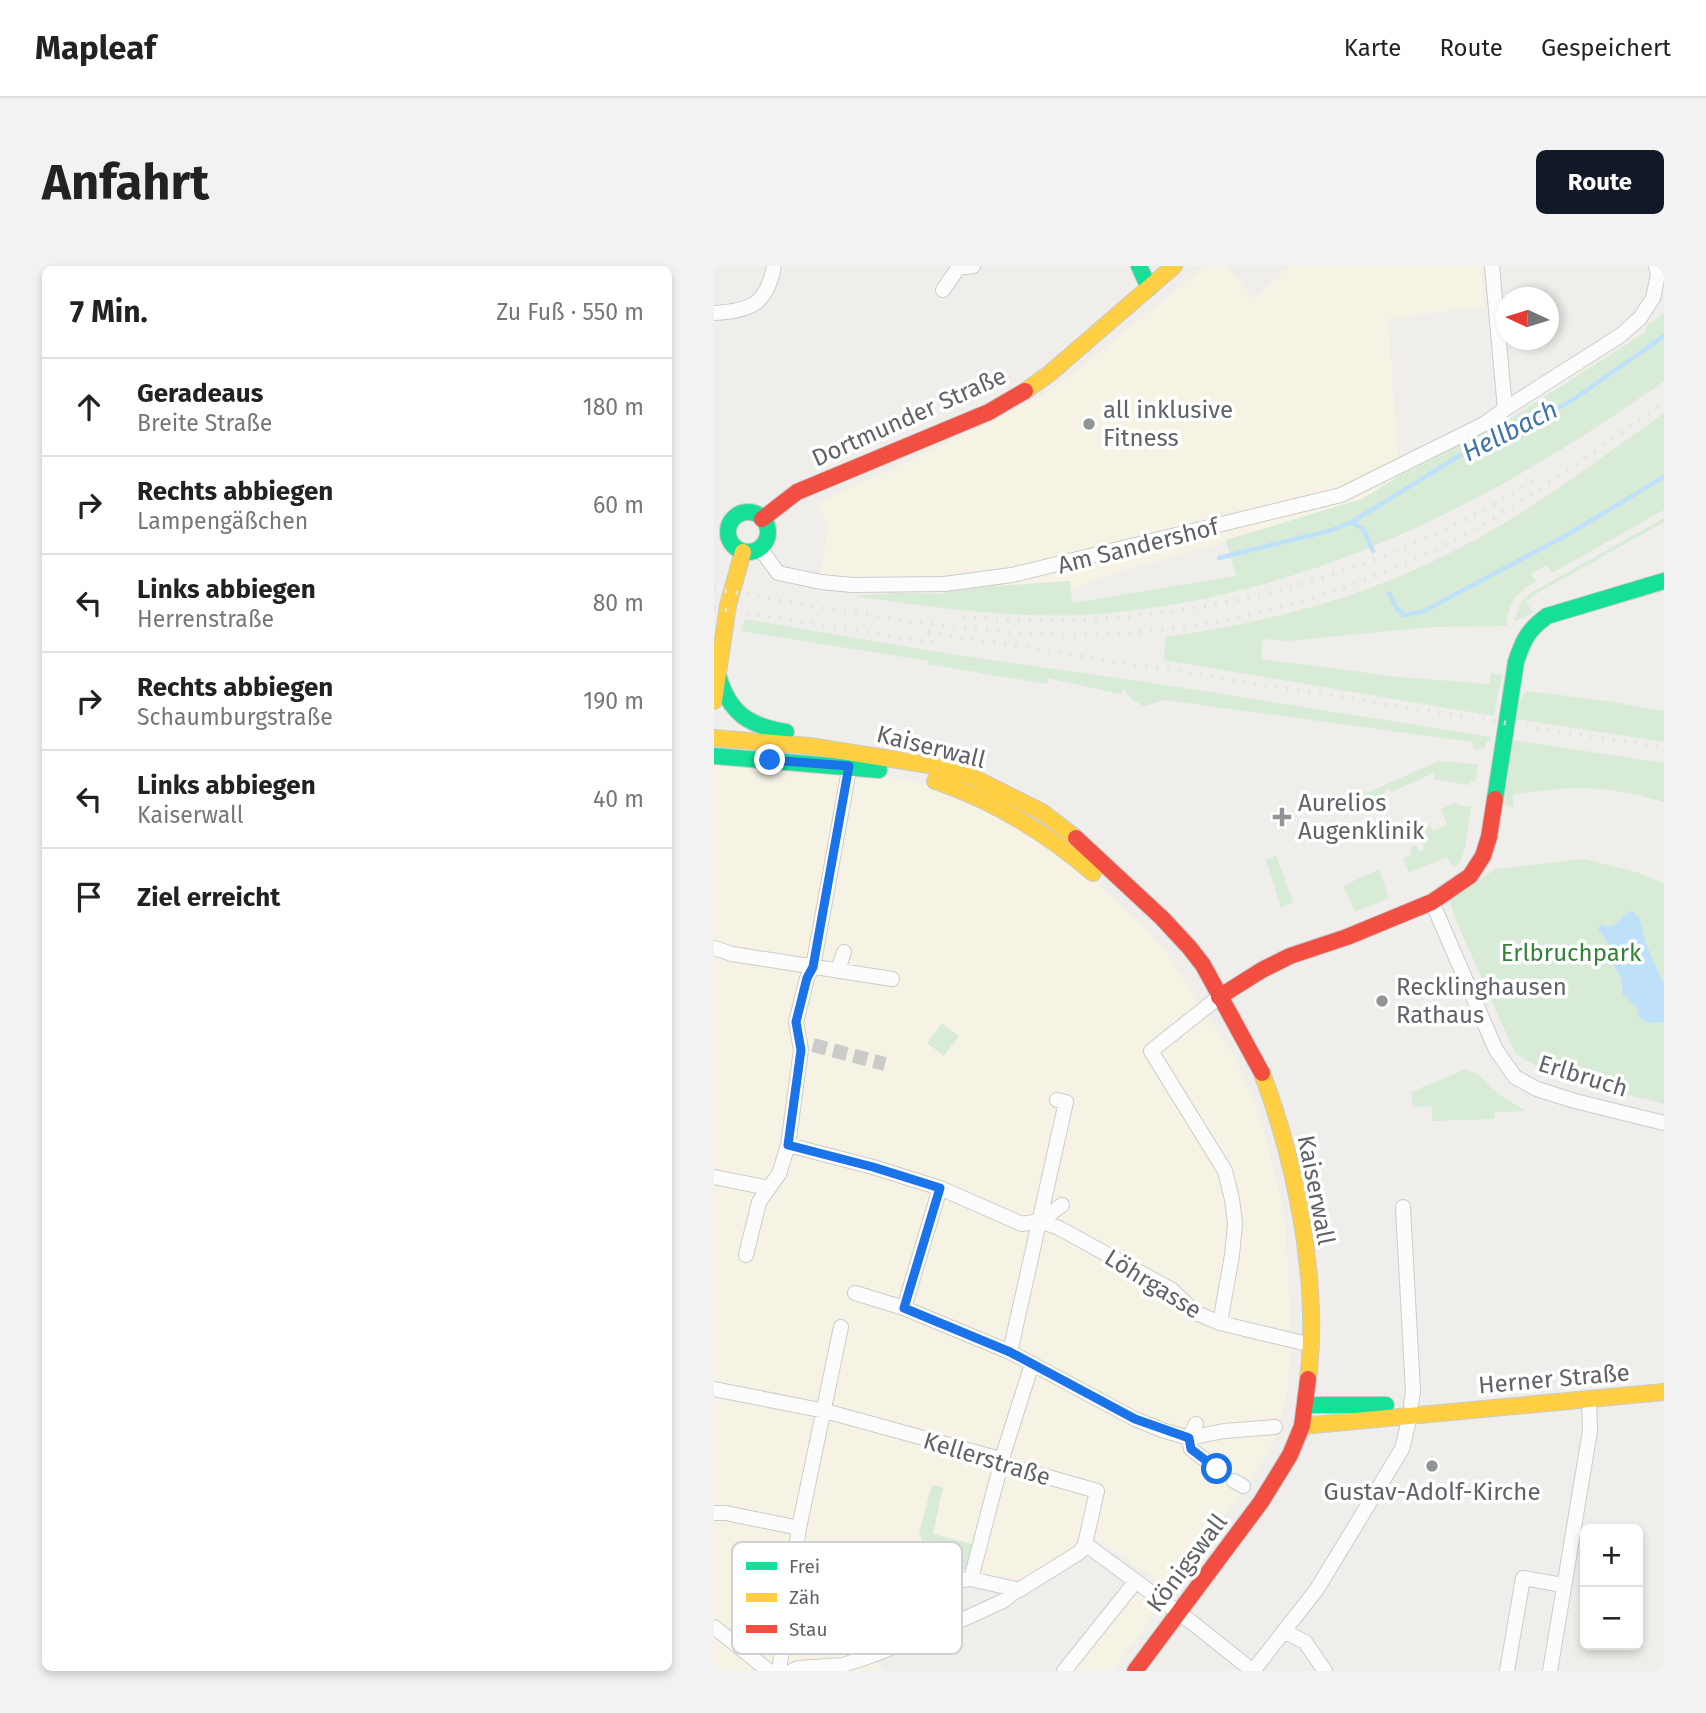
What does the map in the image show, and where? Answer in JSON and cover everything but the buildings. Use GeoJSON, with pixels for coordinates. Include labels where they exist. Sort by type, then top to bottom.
{"type":"FeatureCollection","features":[{"type":"Feature","properties":{"kind":"main road"},"geometry":{"type":"LineString","coordinates":[[1139,266],[1149,288]]}},
{"type":"Feature","properties":{"kind":"main road","name":"Dortmunder Straße"},"geometry":{"type":"LineString","coordinates":[[762,519],[797,492],[989,412],[1049,374],[1174,266]]}},
{"type":"Feature","properties":{"kind":"main road"},"geometry":{"type":"LineString","coordinates":[[714,510],[732,519]]}},
{"type":"Feature","properties":{"kind":"main road"},"geometry":{"type":"LineString","coordinates":[[747,512],[762,519],[768,530],[765,543],[760,548],[743,552],[734,547],[729,539],[728,528],[732,519],[747,512]]}},
{"type":"Feature","properties":{"kind":"main road"},"geometry":{"type":"LineString","coordinates":[[714,701],[737,566],[743,552]]}},
{"type":"Feature","properties":{"kind":"main road"},"geometry":{"type":"LineString","coordinates":[[1219,997],[1290,956],[1347,937],[1432,902],[1470,876],[1483,856],[1489,837],[1521,643],[1532,627],[1547,615],[1664,580]]}},
{"type":"Feature","properties":{"kind":"main road"},"geometry":{"type":"LineString","coordinates":[[714,641],[727,618]]}},
{"type":"Feature","properties":{"kind":"main road"},"geometry":{"type":"LineString","coordinates":[[714,655],[727,618]]}},
{"type":"Feature","properties":{"kind":"main road"},"geometry":{"type":"LineString","coordinates":[[718,676],[724,698],[731,707],[753,723],[770,730],[804,734],[846,756]]}},
{"type":"Feature","properties":{"kind":"main road","name":"Kaiserwall"},"geometry":{"type":"LineString","coordinates":[[714,738],[809,746],[846,756]]}},
{"type":"Feature","properties":{"kind":"main road","name":"Kaiserwall"},"geometry":{"type":"LineString","coordinates":[[714,756],[846,756],[925,765],[970,776],[1042,812],[1066,830],[1162,918],[1203,965],[1260,1068],[1270,1094],[1297,1193],[1304,1233],[1312,1345],[1305,1405]]}},
{"type":"Feature","properties":{"kind":"main road","name":"Herner Straße"},"geometry":{"type":"LineString","coordinates":[[1305,1405],[1447,1411],[1664,1392]]}},
{"type":"Feature","properties":{"kind":"main road","name":"Königswall"},"geometry":{"type":"LineString","coordinates":[[1135,1671],[1277,1478],[1297,1442],[1305,1405]]}},
{"type":"Feature","properties":{"kind":"main road","name":"Herner Straße"},"geometry":{"type":"LineString","coordinates":[[1302,1426],[1411,1410]]}},
{"type":"Feature","properties":{"kind":"street"},"geometry":{"type":"LineString","coordinates":[[714,313],[735,310],[760,301],[767,292],[774,266]]}},
{"type":"Feature","properties":{"kind":"street"},"geometry":{"type":"LineString","coordinates":[[943,290],[958,268],[973,266]]}},
{"type":"Feature","properties":{"kind":"street"},"geometry":{"type":"LineString","coordinates":[[1492,266],[1505,409]]}},
{"type":"Feature","properties":{"kind":"street","name":"Am Sandershof"},"geometry":{"type":"LineString","coordinates":[[760,548],[778,573],[821,582],[944,584],[979,581],[1067,563],[1341,495],[1486,423],[1621,335],[1640,318],[1653,298],[1658,275],[1656,266]]}},
{"type":"Feature","properties":{"kind":"street"},"geometry":{"type":"LineString","coordinates":[[746,1255],[759,1202],[779,1174],[788,1145],[801,1050],[806,1043],[796,1022],[807,978],[813,967],[846,756]]}},
{"type":"Feature","properties":{"kind":"street","name":"Erlbruch"},"geometry":{"type":"LineString","coordinates":[[1432,902],[1496,1051],[1515,1077],[1537,1089],[1664,1123]]}},
{"type":"Feature","properties":{"kind":"street"},"geometry":{"type":"LineString","coordinates":[[714,948],[732,954],[892,979]]}},
{"type":"Feature","properties":{"kind":"street"},"geometry":{"type":"LineString","coordinates":[[838,971],[844,952]]}},
{"type":"Feature","properties":{"kind":"street"},"geometry":{"type":"LineString","coordinates":[[1219,997],[1151,1051],[1225,1171],[1235,1224],[1233,1255],[1220,1323]]}},
{"type":"Feature","properties":{"kind":"street"},"geometry":{"type":"LineString","coordinates":[[1010,1352],[1040,1221],[1061,1101]]}},
{"type":"Feature","properties":{"kind":"street","name":"Löhrgasse"},"geometry":{"type":"LineString","coordinates":[[788,1145],[940,1188],[1022,1224],[1040,1221],[1059,1227],[1172,1290],[1196,1313],[1220,1323],[1312,1345]]}},
{"type":"Feature","properties":{"kind":"street"},"geometry":{"type":"LineString","coordinates":[[714,1177],[769,1188]]}},
{"type":"Feature","properties":{"kind":"street"},"geometry":{"type":"LineString","coordinates":[[904,1308],[940,1188]]}},
{"type":"Feature","properties":{"kind":"street"},"geometry":{"type":"LineString","coordinates":[[1040,1221],[1062,1205]]}},
{"type":"Feature","properties":{"kind":"street"},"geometry":{"type":"LineString","coordinates":[[962,1620],[1003,1601],[1080,1552],[1085,1545],[1178,1612],[1253,1671],[1317,1589],[1402,1449],[1413,1391],[1404,1207]]}},
{"type":"Feature","properties":{"kind":"street"},"geometry":{"type":"LineString","coordinates":[[855,1293],[904,1308],[1010,1352],[1135,1419],[1189,1438],[1224,1431],[1275,1427]]}},
{"type":"Feature","properties":{"kind":"street"},"geometry":{"type":"LineString","coordinates":[[797,1542],[841,1327]]}},
{"type":"Feature","properties":{"kind":"street"},"geometry":{"type":"LineString","coordinates":[[971,1579],[1018,1402],[1032,1364]]}},
{"type":"Feature","properties":{"kind":"street","name":"Kellerstraße"},"geometry":{"type":"LineString","coordinates":[[714,1389],[825,1411],[993,1457],[1013,1467],[1097,1490],[1085,1545]]}},
{"type":"Feature","properties":{"kind":"street"},"geometry":{"type":"LineString","coordinates":[[1550,1671],[1590,1432],[1589,1399]]}},
{"type":"Feature","properties":{"kind":"street"},"geometry":{"type":"LineString","coordinates":[[1196,1424],[1189,1438],[1191,1449],[1216,1473]]}},
{"type":"Feature","properties":{"kind":"street"},"geometry":{"type":"LineString","coordinates":[[714,1513],[799,1528]]}},
{"type":"Feature","properties":{"kind":"street"},"geometry":{"type":"LineString","coordinates":[[1507,1671],[1523,1578],[1563,1585]]}},
{"type":"Feature","properties":{"kind":"street"},"geometry":{"type":"LineString","coordinates":[[962,1580],[971,1579],[1016,1591]]}},
{"type":"Feature","properties":{"kind":"street"},"geometry":{"type":"LineString","coordinates":[[1064,1671],[1136,1581]]}},
{"type":"Feature","properties":{"kind":"street"},"geometry":{"type":"LineString","coordinates":[[714,1627],[732,1641]]}},
{"type":"Feature","properties":{"kind":"street"},"geometry":{"type":"LineString","coordinates":[[1284,1631],[1305,1642],[1325,1671]]}},
{"type":"Feature","properties":{"kind":"street"},"geometry":{"type":"LineString","coordinates":[[748,1654],[769,1671]]}},
{"type":"Feature","properties":{"kind":"street"},"geometry":{"type":"LineString","coordinates":[[792,1671],[798,1668],[843,1665],[876,1654]]}},
{"type":"Feature","properties":{"kind":"shaded area"},"geometry":{"type":"Polygon","coordinates":[[[1206,266],[1226,266],[1254,299],[1291,266],[1481,266],[1485,307],[1388,318],[1399,476],[1362,499],[1213,546],[1127,569],[1071,589],[1070,581],[953,589],[818,586],[829,525],[816,504],[1039,397],[1079,369],[1206,266]]]}},
{"type":"Feature","properties":{"kind":"shaded area"},"geometry":{"type":"Polygon","coordinates":[[[714,764],[883,775],[961,794],[1059,849],[1147,931],[1166,953],[1233,1055],[1258,1112],[1278,1185],[1286,1231],[1291,1338],[1288,1385],[1281,1419],[1258,1469],[1172,1590],[1093,1537],[1051,1558],[1053,1562],[1019,1580],[986,1576],[962,1581],[962,1542],[732,1542],[732,1654],[868,1654],[866,1655],[886,1671],[714,1671],[714,764]]]}},
{"type":"Feature","properties":{"kind":"shaded area"},"geometry":{"type":"Polygon","coordinates":[[[1134,1590],[1160,1607],[1112,1671],[1068,1671],[1134,1590]]]}},
{"type":"Feature","properties":{"kind":"green space"},"geometry":{"type":"Polygon","coordinates":[[[1664,313],[1664,381],[1534,466],[1466,503],[1396,536],[1324,565],[1251,588],[1175,604],[1097,614],[1006,614],[854,596],[942,594],[953,589],[1070,581],[1072,603],[1236,576],[1226,540],[1362,499],[1399,476],[1502,424],[1646,332],[1646,326],[1664,313]]]}},
{"type":"Feature","properties":{"kind":"green space"},"geometry":{"type":"Polygon","coordinates":[[[1664,413],[1664,510],[1552,573],[1547,565],[1531,574],[1536,582],[1514,600],[1506,626],[1433,627],[1287,641],[1262,639],[1261,659],[1399,677],[1489,684],[1491,673],[1502,675],[1494,716],[1164,660],[1165,637],[1238,625],[1311,607],[1382,583],[1450,553],[1533,505],[1664,413]]]}},
{"type":"Feature","properties":{"kind":"green space"},"geometry":{"type":"Polygon","coordinates":[[[1664,518],[1664,522],[1534,595],[1526,602],[1533,612],[1514,620],[1522,601],[1529,594],[1664,518]]]}},
{"type":"Feature","properties":{"kind":"green space"},"geometry":{"type":"Polygon","coordinates":[[[745,619],[937,652],[1491,737],[1485,748],[1474,750],[1472,742],[1165,700],[1144,706],[1131,699],[1124,689],[1120,694],[1048,678],[1047,684],[928,664],[928,661],[741,631],[745,619]]]}},
{"type":"Feature","properties":{"kind":"green space"},"geometry":{"type":"Polygon","coordinates":[[[1527,691],[1664,711],[1664,742],[1516,719],[1520,700],[1527,691]]]}},
{"type":"Feature","properties":{"kind":"green space"},"geometry":{"type":"Polygon","coordinates":[[[1513,740],[1664,763],[1664,802],[1625,792],[1571,788],[1513,795],[1514,807],[1504,805],[1513,740]]]}},
{"type":"Feature","properties":{"kind":"green space"},"geometry":{"type":"Polygon","coordinates":[[[1438,761],[1478,764],[1475,782],[1470,780],[1468,785],[1434,779],[1434,773],[1392,792],[1388,789],[1377,799],[1364,805],[1360,796],[1438,761]]]}},
{"type":"Feature","properties":{"kind":"green space"},"geometry":{"type":"Polygon","coordinates":[[[1455,803],[1471,806],[1461,861],[1453,868],[1447,857],[1409,873],[1403,859],[1412,854],[1410,848],[1416,845],[1419,851],[1425,849],[1420,837],[1426,834],[1423,827],[1431,825],[1433,831],[1447,825],[1441,809],[1455,803]]]}},
{"type":"Feature","properties":{"kind":"green space"},"geometry":{"type":"Polygon","coordinates":[[[1276,855],[1293,902],[1281,908],[1266,860],[1276,855]]]}},
{"type":"Feature","properties":{"kind":"green space","name":"Erlbruchpark"},"geometry":{"type":"Polygon","coordinates":[[[1584,859],[1636,872],[1664,883],[1664,1104],[1568,1080],[1515,1053],[1455,918],[1449,898],[1496,869],[1584,859]]]}},
{"type":"Feature","properties":{"kind":"green space"},"geometry":{"type":"Polygon","coordinates":[[[1379,869],[1389,898],[1355,912],[1343,886],[1379,869]]]}},
{"type":"Feature","properties":{"kind":"green space"},"geometry":{"type":"Polygon","coordinates":[[[942,1023],[959,1036],[944,1056],[927,1043],[942,1023]]]}},
{"type":"Feature","properties":{"kind":"green space"},"geometry":{"type":"Polygon","coordinates":[[[1466,1069],[1476,1073],[1501,1096],[1526,1111],[1495,1112],[1494,1119],[1432,1121],[1432,1106],[1413,1107],[1411,1092],[1466,1069]]]}},
{"type":"Feature","properties":{"kind":"green space"},"geometry":{"type":"Polygon","coordinates":[[[932,1485],[943,1487],[933,1534],[973,1544],[962,1572],[962,1542],[922,1542],[919,1532],[932,1485]]]}},
{"type":"Feature","properties":{"kind":"water"},"geometry":{"type":"Polygon","coordinates":[[[1632,911],[1639,917],[1646,944],[1664,985],[1664,1021],[1651,1023],[1639,1018],[1637,1008],[1623,995],[1621,977],[1610,959],[1611,947],[1598,929],[1601,924],[1614,925],[1632,911]]]}},
{"type":"Feature","properties":{"kind":"waterway","name":"Hellbach"},"geometry":{"type":"LineString","coordinates":[[1352,522],[1459,456],[1491,446],[1574,399],[1664,336]]}},
{"type":"Feature","properties":{"kind":"waterway","name":"Hellbach"},"geometry":{"type":"LineString","coordinates":[[1389,593],[1397,609],[1404,615],[1422,612],[1565,536],[1664,477]]}},
{"type":"Feature","properties":{"kind":"waterway","name":"Hellbach"},"geometry":{"type":"LineString","coordinates":[[1219,558],[1332,530],[1352,522],[1364,530],[1373,551]]}},
{"type":"Feature","properties":{"kind":"tunnel"},"geometry":{"type":"LineString","coordinates":[[813,1045],[885,1064]]}},
{"type":"Feature","properties":{"kind":"railway"},"geometry":{"type":"LineString","coordinates":[[714,589],[916,622],[1039,634],[1143,632],[1246,616],[1346,586],[1395,568],[1442,546],[1528,496],[1664,402]]}},
{"type":"Feature","properties":{"kind":"railway"},"geometry":{"type":"LineString","coordinates":[[963,617],[1038,620],[1113,618],[1188,609],[1262,594],[1334,574],[1405,548],[1473,516],[1538,478]]}},
{"type":"Feature","properties":{"kind":"railway"},"geometry":{"type":"LineString","coordinates":[[714,608],[941,644]]}},
{"type":"Feature","properties":{"kind":"railway"},"geometry":{"type":"LineString","coordinates":[[928,632],[1664,748]]}},
{"type":"Feature","properties":{"kind":"traffic: fast"},"geometry":{"type":"LineString","coordinates":[[1139,266],[1149,288]]}},
{"type":"Feature","properties":{"kind":"traffic: fast"},"geometry":{"type":"LineString","coordinates":[[748,512],[762,518],[768,532],[762,546],[748,552],[734,546],[728,532],[734,518],[748,512]]}},
{"type":"Feature","properties":{"kind":"traffic: fast"},"geometry":{"type":"LineString","coordinates":[[1495,799],[1516,662],[1531,631],[1547,616],[1664,581]]}},
{"type":"Feature","properties":{"kind":"traffic: fast"},"geometry":{"type":"LineString","coordinates":[[719,678],[729,701],[743,716],[762,726],[786,732]]}},
{"type":"Feature","properties":{"kind":"traffic: fast"},"geometry":{"type":"LineString","coordinates":[[714,756],[879,770]]}},
{"type":"Feature","properties":{"kind":"traffic: fast"},"geometry":{"type":"LineString","coordinates":[[1305,1405],[1386,1405]]}},
{"type":"Feature","properties":{"kind":"traffic: slow"},"geometry":{"type":"LineString","coordinates":[[1025,391],[1049,374],[1174,266]]}},
{"type":"Feature","properties":{"kind":"traffic: slow"},"geometry":{"type":"LineString","coordinates":[[714,701],[728,605],[743,552]]}},
{"type":"Feature","properties":{"kind":"traffic: slow"},"geometry":{"type":"LineString","coordinates":[[714,738],[809,746],[929,765],[970,776],[1042,812],[1076,838]]}},
{"type":"Feature","properties":{"kind":"traffic: slow"},"geometry":{"type":"LineString","coordinates":[[935,781],[978,798],[1019,819],[1093,873]]}},
{"type":"Feature","properties":{"kind":"traffic: slow"},"geometry":{"type":"LineString","coordinates":[[1262,1073],[1285,1145],[1302,1224],[1311,1304],[1308,1379]]}},
{"type":"Feature","properties":{"kind":"traffic: slow"},"geometry":{"type":"LineString","coordinates":[[1302,1426],[1664,1392]]}},
{"type":"Feature","properties":{"kind":"traffic: jam"},"geometry":{"type":"LineString","coordinates":[[762,519],[797,492],[989,412],[1025,391]]}},
{"type":"Feature","properties":{"kind":"traffic: jam"},"geometry":{"type":"LineString","coordinates":[[1219,997],[1290,956],[1347,937],[1432,902],[1470,876],[1483,856],[1495,799]]}},
{"type":"Feature","properties":{"kind":"traffic: jam"},"geometry":{"type":"LineString","coordinates":[[1076,838],[1162,918],[1189,947],[1203,965],[1262,1073]]}},
{"type":"Feature","properties":{"kind":"traffic: jam"},"geometry":{"type":"LineString","coordinates":[[1135,1671],[1261,1502],[1290,1455],[1302,1426],[1308,1379]]}},
{"type":"Feature","properties":{"kind":"place","name":"all inklusive Fitness"},"geometry":{"type":"Point","coordinates":[1089,424]}},
{"type":"Feature","properties":{"kind":"place","name":"Aurelios Augenklinik"},"geometry":{"type":"Point","coordinates":[1282,817]}},
{"type":"Feature","properties":{"kind":"place","name":"Recklinghausen Rathaus"},"geometry":{"type":"Point","coordinates":[1382,1001]}},
{"type":"Feature","properties":{"kind":"place","name":"Gustav-Adolf-Kirche"},"geometry":{"type":"Point","coordinates":[1432,1466]}},
{"type":"Feature","properties":{"kind":"route"},"geometry":{"type":"LineString","coordinates":[[770,760],[849,766],[813,967],[807,978],[796,1022],[801,1050],[788,1145],[940,1188],[904,1308],[1010,1352],[1135,1419],[1189,1438],[1191,1449],[1217,1469]]}}]}
